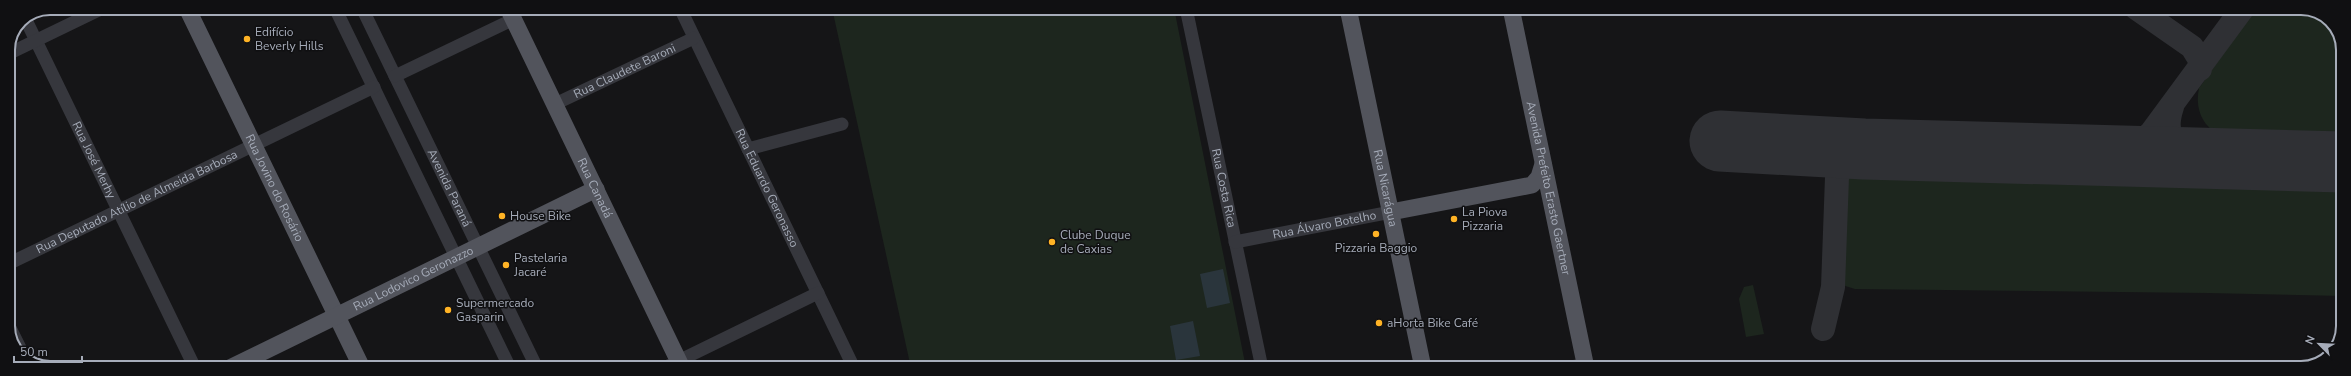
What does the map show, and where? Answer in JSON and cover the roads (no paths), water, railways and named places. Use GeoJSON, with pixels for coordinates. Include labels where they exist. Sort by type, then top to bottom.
{"type":"FeatureCollection","features":[{"type":"Feature","properties":{"kind":"main road","name":"Rua Jovino do Rosário"},"geometry":{"type":"LineString","coordinates":[[190,15],[359,361]]}},
{"type":"Feature","properties":{"kind":"main road","name":"Rua Canadá"},"geometry":{"type":"LineString","coordinates":[[512,15],[680,361]]}},
{"type":"Feature","properties":{"kind":"main road","name":"Rua Nicarágua"},"geometry":{"type":"LineString","coordinates":[[1349,15],[1422,361]]}},
{"type":"Feature","properties":{"kind":"main road","name":"Avenida Prefeito Erasto Gaertner"},"geometry":{"type":"LineString","coordinates":[[1512,15],[1585,361]]}},
{"type":"Feature","properties":{"kind":"main road"},"geometry":{"type":"LineString","coordinates":[[1543,164],[1539,177],[1532,185],[1542,191],[1551,200]]}},
{"type":"Feature","properties":{"kind":"main road","name":"Rua Álvaro Botelho"},"geometry":{"type":"LineString","coordinates":[[1391,212],[1532,185]]}},
{"type":"Feature","properties":{"kind":"main road","name":"Rua Lodovico Geronazzo"},"geometry":{"type":"LineString","coordinates":[[244,361],[596,189]]}},
{"type":"Feature","properties":{"kind":"street"},"geometry":{"type":"LineString","coordinates":[[15,51],[89,15]]}},
{"type":"Feature","properties":{"kind":"street","name":"Avenida Paraná"},"geometry":{"type":"LineString","coordinates":[[338,15],[507,361]]}},
{"type":"Feature","properties":{"kind":"street","name":"Avenida Paraná"},"geometry":{"type":"LineString","coordinates":[[365,15],[534,361]]}},
{"type":"Feature","properties":{"kind":"street"},"geometry":{"type":"LineString","coordinates":[[395,76],[507,15]]}},
{"type":"Feature","properties":{"kind":"street","name":"Rua Eduardo Geronasso"},"geometry":{"type":"LineString","coordinates":[[683,15],[851,361]]}},
{"type":"Feature","properties":{"kind":"street","name":"Rua Costa Rica"},"geometry":{"type":"LineString","coordinates":[[1187,15],[1260,361]]}},
{"type":"Feature","properties":{"kind":"street","name":"Rua José Merhy"},"geometry":{"type":"LineString","coordinates":[[27,23],[192,361]]}},
{"type":"Feature","properties":{"kind":"street","name":"Rua Claudete Baroni"},"geometry":{"type":"LineString","coordinates":[[555,104],[694,38]]}},
{"type":"Feature","properties":{"kind":"street","name":"Rua Deputado Atílio de Almeida Barbosa"},"geometry":{"type":"LineString","coordinates":[[15,261],[374,87]]}},
{"type":"Feature","properties":{"kind":"street"},"geometry":{"type":"LineString","coordinates":[[748,149],[842,124]]}},
{"type":"Feature","properties":{"kind":"street","name":"Rua Álvaro Botelho"},"geometry":{"type":"LineString","coordinates":[[1235,242],[1391,212]]}},
{"type":"Feature","properties":{"kind":"street"},"geometry":{"type":"LineString","coordinates":[[687,361],[818,293]]}},
{"type":"Feature","properties":{"kind":"place","name":"Edifício Beverly Hills"},"geometry":{"type":"Point","coordinates":[247,39]}},
{"type":"Feature","properties":{"kind":"place","name":"House Bike"},"geometry":{"type":"Point","coordinates":[502,216]}},
{"type":"Feature","properties":{"kind":"place","name":"La Piova Pizzaria"},"geometry":{"type":"Point","coordinates":[1454,219]}},
{"type":"Feature","properties":{"kind":"place","name":"Pizzaria Baggio"},"geometry":{"type":"Point","coordinates":[1376,234]}},
{"type":"Feature","properties":{"kind":"place","name":"Clube Duque de Caxias"},"geometry":{"type":"Point","coordinates":[1052,242]}},
{"type":"Feature","properties":{"kind":"place","name":"Pastelaria Jacaré"},"geometry":{"type":"Point","coordinates":[506,265]}},
{"type":"Feature","properties":{"kind":"place","name":"Supermercado Gasparin"},"geometry":{"type":"Point","coordinates":[448,310]}},
{"type":"Feature","properties":{"kind":"place","name":"aHorta Bike Café"},"geometry":{"type":"Point","coordinates":[1379,323]}}]}
